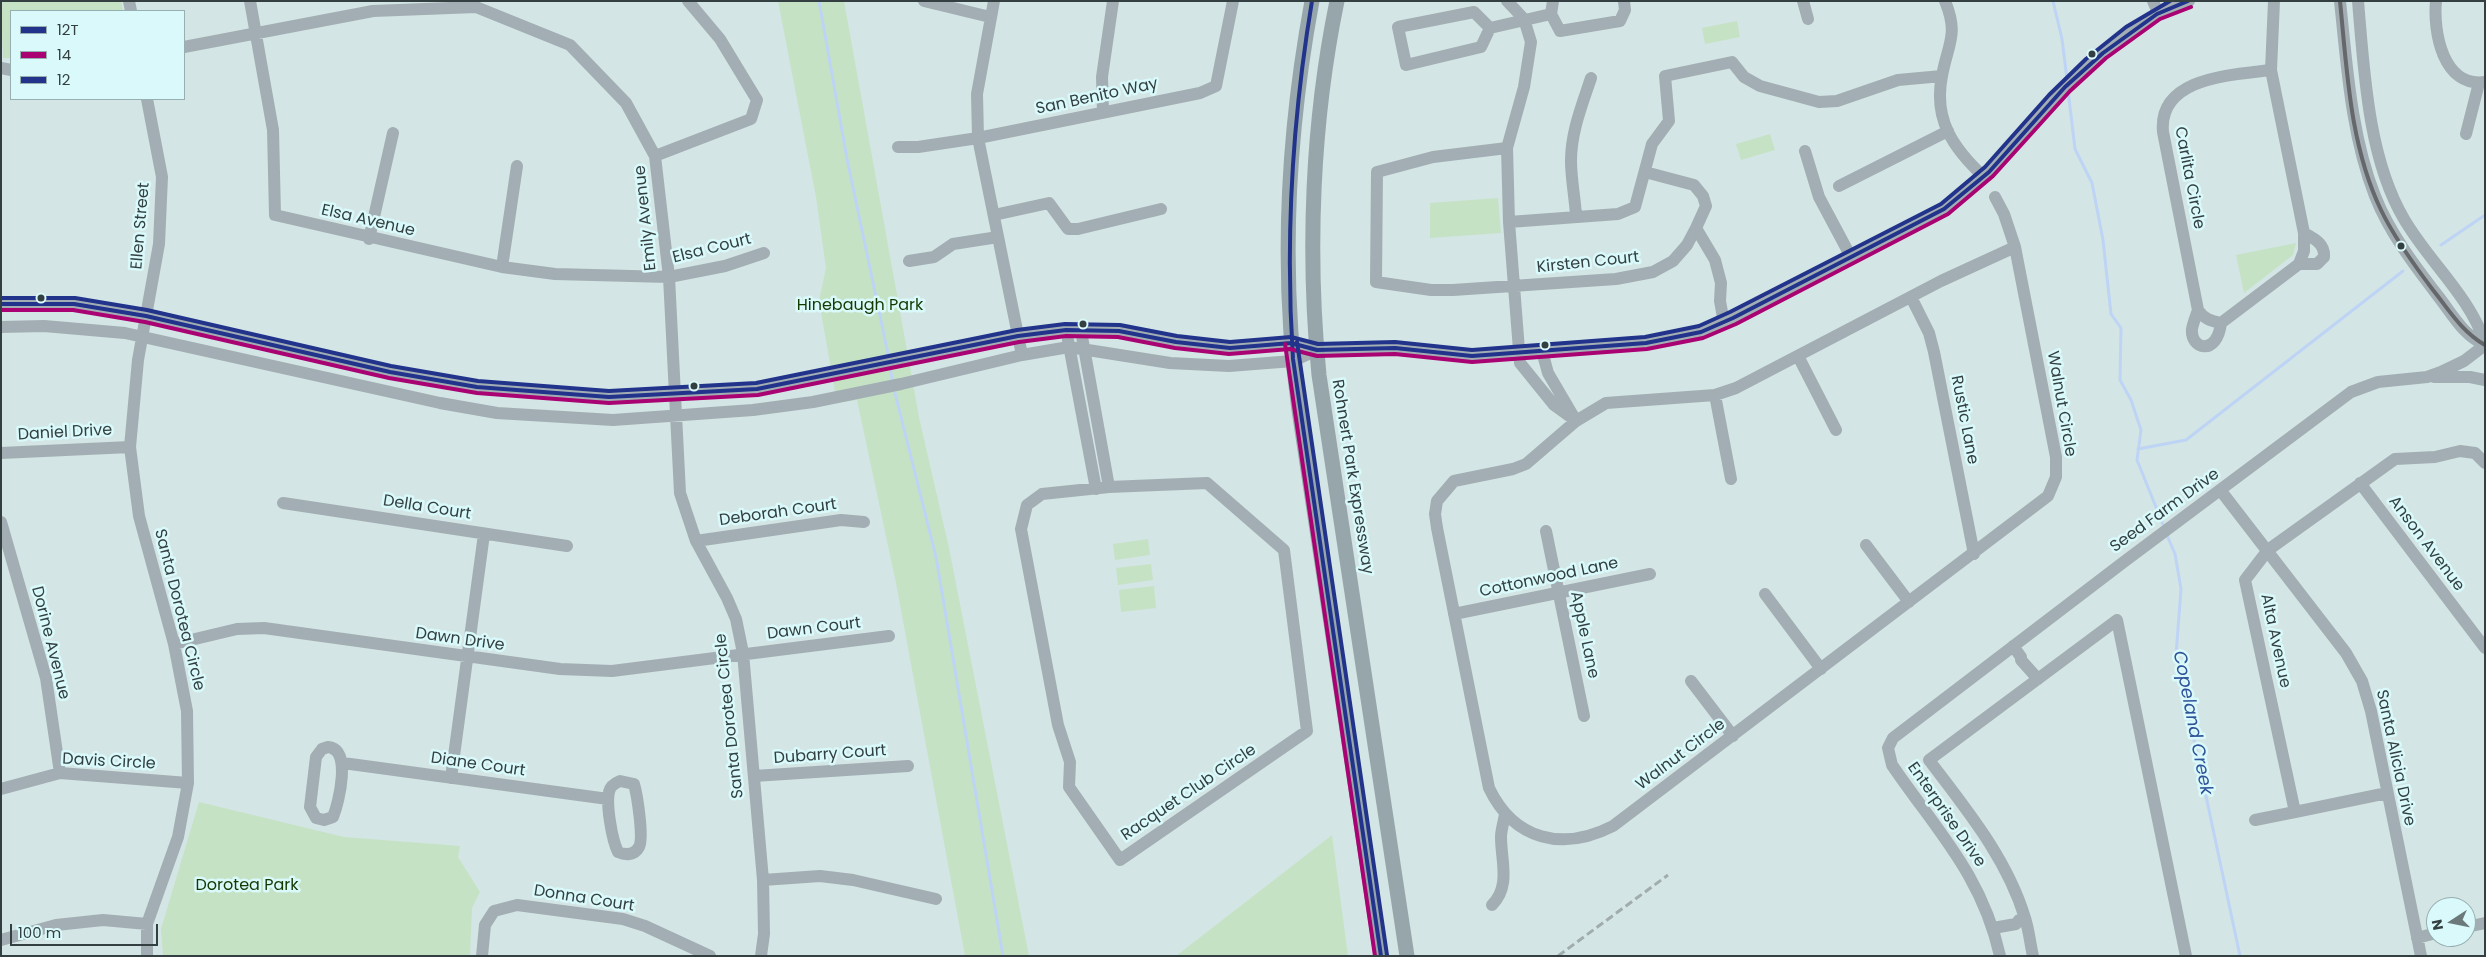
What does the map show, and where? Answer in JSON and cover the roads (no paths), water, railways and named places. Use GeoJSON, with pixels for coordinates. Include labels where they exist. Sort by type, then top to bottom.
{"type":"FeatureCollection","features":[{"type":"Feature","properties":{"kind":"main road"},"geometry":{"type":"LineString","coordinates":[[1312,1],[1297,102],[1287,229],[1291,343],[1381,956]]}},
{"type":"Feature","properties":{"kind":"main road","name":"Rohnert Park Expressway"},"geometry":{"type":"LineString","coordinates":[[1337,1],[1326,70],[1316,169],[1314,217],[1317,350],[1407,956]]}},
{"type":"Feature","properties":{"kind":"street","name":"Elsa Avenue"},"geometry":{"type":"LineString","coordinates":[[250,1],[273,130],[275,215],[369,239],[502,267],[555,274],[669,277]]}},
{"type":"Feature","properties":{"kind":"street"},"geometry":{"type":"LineString","coordinates":[[655,156],[752,119],[758,100],[720,40],[688,1]]}},
{"type":"Feature","properties":{"kind":"street"},"geometry":{"type":"LineString","coordinates":[[924,1],[990,17]]}},
{"type":"Feature","properties":{"kind":"street"},"geometry":{"type":"LineString","coordinates":[[994,1],[977,94],[978,138],[1022,355]]}},
{"type":"Feature","properties":{"kind":"street"},"geometry":{"type":"LineString","coordinates":[[1103,112],[1102,77],[1113,1]]}},
{"type":"Feature","properties":{"kind":"street","name":"San Benito Way"},"geometry":{"type":"LineString","coordinates":[[898,147],[918,147],[978,138],[1200,93],[1216,86],[1233,1]]}},
{"type":"Feature","properties":{"kind":"street"},"geometry":{"type":"LineString","coordinates":[[1507,1],[1524,20],[1530,42],[1524,87],[1507,148],[1509,222],[1520,363],[1554,406],[1576,421]]}},
{"type":"Feature","properties":{"kind":"street"},"geometry":{"type":"LineString","coordinates":[[1490,28],[1524,20],[1552,7],[1560,31],[1620,21],[1625,10],[1624,1]]}},
{"type":"Feature","properties":{"kind":"street"},"geometry":{"type":"LineString","coordinates":[[1803,1],[1808,19]]}},
{"type":"Feature","properties":{"kind":"street"},"geometry":{"type":"LineString","coordinates":[[1945,1],[1952,18],[1952,44],[1942,76],[1940,99],[1943,119],[1962,157],[1984,177]]}},
{"type":"Feature","properties":{"kind":"street"},"geometry":{"type":"LineString","coordinates":[[2153,1],[2158,13]]}},
{"type":"Feature","properties":{"kind":"street"},"geometry":{"type":"LineString","coordinates":[[1,304],[74,304],[146,316],[390,372],[477,387],[570,396],[609,397],[757,389],[1018,336],[1066,330],[1119,331],[1176,342],[1230,348],[1291,343],[1317,350],[1395,348],[1472,356],[1646,343],[1676,338],[1724,323],[1944,209],[1962,197],[1984,177],[2054,99],[2120,40],[2158,13],[2189,1]]}},
{"type":"Feature","properties":{"kind":"street"},"geometry":{"type":"LineString","coordinates":[[2198,310],[2202,316],[2221,323],[2299,264],[2304,250],[2304,233],[2271,70],[2274,1]]}},
{"type":"Feature","properties":{"kind":"street"},"geometry":{"type":"LineString","coordinates":[[2340,1],[2354,115],[2367,174],[2376,198],[2388,222],[2423,277],[2469,337],[2485,344]]}},
{"type":"Feature","properties":{"kind":"street"},"geometry":{"type":"LineString","coordinates":[[2358,1],[2372,118],[2389,192],[2404,221],[2451,283],[2479,325],[2485,344]]}},
{"type":"Feature","properties":{"kind":"street"},"geometry":{"type":"LineString","coordinates":[[2436,1],[2438,36],[2446,64],[2466,80],[2482,82],[2466,134]]}},
{"type":"Feature","properties":{"kind":"street","name":"Emily Avenue"},"geometry":{"type":"LineString","coordinates":[[185,47],[374,11],[476,7],[570,45],[626,103],[655,156],[669,277],[673,395]]}},
{"type":"Feature","properties":{"kind":"street"},"geometry":{"type":"LineString","coordinates":[[1474,12],[1490,28],[1481,47],[1406,65],[1398,27],[1474,12]]}},
{"type":"Feature","properties":{"kind":"street"},"geometry":{"type":"LineString","coordinates":[[1509,222],[1618,214],[1635,207],[1652,144],[1669,121],[1664,76],[1732,62],[1744,77],[1760,86],[1819,102],[1837,101],[1898,80],[1942,76]]}},
{"type":"Feature","properties":{"kind":"street","name":"Carlita Circle"},"geometry":{"type":"LineString","coordinates":[[2221,323],[2220,334],[2214,344],[2208,346],[2201,345],[2193,336],[2192,329],[2198,310],[2163,132],[2164,113],[2170,100],[2189,87],[2222,76],[2271,70]]}},
{"type":"Feature","properties":{"kind":"street"},"geometry":{"type":"LineString","coordinates":[[1576,216],[1571,162],[1573,142],[1577,121],[1591,78]]}},
{"type":"Feature","properties":{"kind":"street","name":"Ellen Street"},"geometry":{"type":"LineString","coordinates":[[130,447],[135,386],[159,244],[162,177],[147,100]]}},
{"type":"Feature","properties":{"kind":"street"},"geometry":{"type":"LineString","coordinates":[[1839,186],[1948,132]]}},
{"type":"Feature","properties":{"kind":"street"},"geometry":{"type":"LineString","coordinates":[[369,239],[393,133]]}},
{"type":"Feature","properties":{"kind":"street","name":"Kirsten Court"},"geometry":{"type":"LineString","coordinates":[[1507,148],[1433,157],[1377,172],[1376,282],[1431,290],[1514,287],[1616,279],[1653,272],[1673,261],[1687,245],[1706,206],[1703,196],[1694,185],[1645,172]]}},
{"type":"Feature","properties":{"kind":"street"},"geometry":{"type":"LineString","coordinates":[[1805,151],[1819,197],[1851,257]]}},
{"type":"Feature","properties":{"kind":"street"},"geometry":{"type":"LineString","coordinates":[[502,267],[517,166]]}},
{"type":"Feature","properties":{"kind":"street","name":"Walnut Circle"},"geometry":{"type":"LineString","coordinates":[[1995,197],[2004,214],[2015,247],[2056,457],[2056,476],[2048,496],[1613,826],[1584,838],[1557,840],[1519,826],[1505,814],[1490,788],[1437,528],[1435,514],[1437,501],[1454,482],[1513,469],[1526,464],[1576,421],[1606,403],[1715,395],[1736,388],[1911,297],[2015,247]]}},
{"type":"Feature","properties":{"kind":"street"},"geometry":{"type":"LineString","coordinates":[[994,215],[1049,203],[1068,229],[1078,229],[1161,209]]}},
{"type":"Feature","properties":{"kind":"street"},"geometry":{"type":"LineString","coordinates":[[1696,228],[1714,260],[1722,283],[1720,301],[1724,323]]}},
{"type":"Feature","properties":{"kind":"street"},"geometry":{"type":"LineString","coordinates":[[2299,264],[2317,264],[2324,257],[2322,246],[2317,240],[2304,233]]}},
{"type":"Feature","properties":{"kind":"street"},"geometry":{"type":"LineString","coordinates":[[909,261],[934,257],[953,244],[998,237]]}},
{"type":"Feature","properties":{"kind":"street","name":"Elsa Court"},"geometry":{"type":"LineString","coordinates":[[669,277],[725,266],[764,253]]}},
{"type":"Feature","properties":{"kind":"street","name":"Rustic Lane"},"geometry":{"type":"LineString","coordinates":[[1911,297],[1929,333],[1934,352],[1974,554]]}},
{"type":"Feature","properties":{"kind":"street"},"geometry":{"type":"LineString","coordinates":[[1,327],[44,326],[143,336],[440,403],[497,413],[613,420],[763,409],[901,384],[1022,355],[1069,347],[1170,363],[1229,366],[1293,361],[1317,350]]}},
{"type":"Feature","properties":{"kind":"street"},"geometry":{"type":"LineString","coordinates":[[1066,330],[1096,488]]}},
{"type":"Feature","properties":{"kind":"street"},"geometry":{"type":"LineString","coordinates":[[1081,331],[1109,487]]}},
{"type":"Feature","properties":{"kind":"street","name":"Seed Farm Drive"},"geometry":{"type":"LineString","coordinates":[[1888,748],[1894,738],[2013,646],[2351,392],[2378,382],[2427,377],[2464,361],[2485,344]]}},
{"type":"Feature","properties":{"kind":"street"},"geometry":{"type":"LineString","coordinates":[[1542,351],[1548,372],[1576,421]]}},
{"type":"Feature","properties":{"kind":"street"},"geometry":{"type":"LineString","coordinates":[[1798,356],[1836,430]]}},
{"type":"Feature","properties":{"kind":"street"},"geometry":{"type":"LineString","coordinates":[[2427,377],[2470,377],[2485,380]]}},
{"type":"Feature","properties":{"kind":"street","name":"Santa Dorotea Circle"},"geometry":{"type":"LineString","coordinates":[[673,395],[680,493],[696,541],[736,619],[743,653],[763,880],[764,934],[761,956]]}},
{"type":"Feature","properties":{"kind":"street"},"geometry":{"type":"LineString","coordinates":[[1715,395],[1731,479]]}},
{"type":"Feature","properties":{"kind":"street","name":"Santa Dorotea Circle"},"geometry":{"type":"LineString","coordinates":[[130,447],[139,516],[174,644],[187,711],[188,783],[178,837],[147,924],[147,956]]}},
{"type":"Feature","properties":{"kind":"street","name":"Daniel Drive"},"geometry":{"type":"LineString","coordinates":[[1,453],[130,447]]}},
{"type":"Feature","properties":{"kind":"street","name":"Alta Avenue"},"geometry":{"type":"LineString","coordinates":[[2295,812],[2245,580],[2268,550],[2395,459],[2435,457],[2460,451],[2475,454],[2485,463]]}},
{"type":"Feature","properties":{"kind":"street","name":"Racquet Club Circle"},"geometry":{"type":"LineString","coordinates":[[1207,483],[1284,550],[1307,731],[1120,860],[1069,787],[1070,762],[1058,725],[1021,529],[1027,505],[1042,494],[1109,487],[1207,483]]}},
{"type":"Feature","properties":{"kind":"street","name":"Anson Avenue"},"geometry":{"type":"LineString","coordinates":[[2360,483],[2485,648]]}},
{"type":"Feature","properties":{"kind":"street","name":"Santa Alicia Drive"},"geometry":{"type":"LineString","coordinates":[[2221,491],[2346,654],[2362,681],[2371,711],[2421,956]]}},
{"type":"Feature","properties":{"kind":"street","name":"Della Court"},"geometry":{"type":"LineString","coordinates":[[283,503],[567,546]]}},
{"type":"Feature","properties":{"kind":"street","name":"Deborah Court"},"geometry":{"type":"LineString","coordinates":[[696,541],[841,520],[864,522]]}},
{"type":"Feature","properties":{"kind":"street","name":"Dorine Avenue"},"geometry":{"type":"LineString","coordinates":[[1,522],[46,678],[60,773]]}},
{"type":"Feature","properties":{"kind":"street","name":"Apple Lane"},"geometry":{"type":"LineString","coordinates":[[1546,531],[1584,716]]}},
{"type":"Feature","properties":{"kind":"street"},"geometry":{"type":"LineString","coordinates":[[451,778],[484,534]]}},
{"type":"Feature","properties":{"kind":"street"},"geometry":{"type":"LineString","coordinates":[[1866,545],[1909,602]]}},
{"type":"Feature","properties":{"kind":"street","name":"Cottonwood Lane"},"geometry":{"type":"LineString","coordinates":[[1454,614],[1650,574]]}},
{"type":"Feature","properties":{"kind":"street"},"geometry":{"type":"LineString","coordinates":[[1765,594],[1821,668]]}},
{"type":"Feature","properties":{"kind":"street"},"geometry":{"type":"LineString","coordinates":[[2033,956],[2022,919],[2002,865],[1976,823],[1929,760],[2037,677],[2117,620],[2186,956]]}},
{"type":"Feature","properties":{"kind":"street","name":"Dawn Drive"},"geometry":{"type":"LineString","coordinates":[[174,644],[238,629],[264,628],[560,670],[612,671],[743,653]]}},
{"type":"Feature","properties":{"kind":"street","name":"Dawn Court"},"geometry":{"type":"LineString","coordinates":[[743,653],[888,636]]}},
{"type":"Feature","properties":{"kind":"street"},"geometry":{"type":"LineString","coordinates":[[2013,646],[2021,657],[2027,657],[2037,670],[2037,677]]}},
{"type":"Feature","properties":{"kind":"street"},"geometry":{"type":"LineString","coordinates":[[1692,681],[1733,736]]}},
{"type":"Feature","properties":{"kind":"street"},"geometry":{"type":"LineString","coordinates":[[335,748],[340,753],[343,763],[333,817],[324,820],[316,818],[310,806],[316,757],[322,749],[335,748]]}},
{"type":"Feature","properties":{"kind":"street","name":"Enterprise Drive"},"geometry":{"type":"LineString","coordinates":[[1888,748],[1892,765],[1965,866],[1997,927],[2000,956]]}},
{"type":"Feature","properties":{"kind":"street","name":"Diane Court"},"geometry":{"type":"LineString","coordinates":[[343,763],[608,799]]}},
{"type":"Feature","properties":{"kind":"street","name":"Dubarry Court"},"geometry":{"type":"LineString","coordinates":[[754,776],[908,766]]}},
{"type":"Feature","properties":{"kind":"street","name":"Davis Circle"},"geometry":{"type":"LineString","coordinates":[[1,789],[60,773],[188,783]]}},
{"type":"Feature","properties":{"kind":"street"},"geometry":{"type":"LineString","coordinates":[[620,780],[634,784],[637,792],[640,838],[639,847],[633,853],[625,855],[618,852],[614,843],[608,799],[609,790],[614,783],[620,780]]}},
{"type":"Feature","properties":{"kind":"street"},"geometry":{"type":"LineString","coordinates":[[2255,820],[2387,793]]}},
{"type":"Feature","properties":{"kind":"street"},"geometry":{"type":"LineString","coordinates":[[1492,905],[1499,898],[1505,872],[1501,838],[1505,814]]}},
{"type":"Feature","properties":{"kind":"street"},"geometry":{"type":"LineString","coordinates":[[763,880],[820,876],[853,880],[936,900]]}},
{"type":"Feature","properties":{"kind":"street","name":"Donna Court"},"geometry":{"type":"LineString","coordinates":[[482,956],[485,925],[494,911],[518,905],[623,919],[645,926],[710,956]]}},
{"type":"Feature","properties":{"kind":"street"},"geometry":{"type":"LineString","coordinates":[[1997,927],[2003,922],[2014,918],[2022,919]]}},
{"type":"Feature","properties":{"kind":"street"},"geometry":{"type":"LineString","coordinates":[[1,940],[56,926],[103,920],[147,924]]}},
{"type":"Feature","properties":{"kind":"street"},"geometry":{"type":"LineString","coordinates":[[2417,938],[2426,936]]}},
{"type":"Feature","properties":{"kind":"waterway"},"geometry":{"type":"LineString","coordinates":[[819,1],[847,159],[888,354]]}},
{"type":"Feature","properties":{"kind":"waterway","name":"Copeland Creek"},"geometry":{"type":"LineString","coordinates":[[2053,1],[2062,39],[2067,79]]}},
{"type":"Feature","properties":{"kind":"waterway","name":"Copeland Creek"},"geometry":{"type":"LineString","coordinates":[[2068,90],[2075,149],[2092,183],[2103,240],[2111,314],[2121,328],[2120,380],[2131,400],[2141,430],[2137,460],[2164,527]]}},
{"type":"Feature","properties":{"kind":"waterway"},"geometry":{"type":"LineString","coordinates":[[2441,245],[2485,215]]}},
{"type":"Feature","properties":{"kind":"waterway"},"geometry":{"type":"LineString","coordinates":[[2138,449],[2186,440],[2403,271]]}},
{"type":"Feature","properties":{"kind":"waterway"},"geometry":{"type":"LineString","coordinates":[[890,367],[892,379]]}},
{"type":"Feature","properties":{"kind":"waterway"},"geometry":{"type":"LineString","coordinates":[[895,393],[936,557],[1003,956]]}},
{"type":"Feature","properties":{"kind":"waterway","name":"Copeland Creek"},"geometry":{"type":"LineString","coordinates":[[2166,533],[2175,554],[2181,589],[2176,655],[2240,956]]}},
{"type":"Feature","properties":{"kind":"railway"},"geometry":{"type":"LineString","coordinates":[[1558,956],[1668,875]]}},
{"type":"Feature","properties":{"kind":"park label","name":"Hinebaugh Park"},"geometry":{"type":"Point","coordinates":[860,306]}},
{"type":"Feature","properties":{"kind":"park label","name":"Dorotea Park"},"geometry":{"type":"Point","coordinates":[247,886]}}]}
